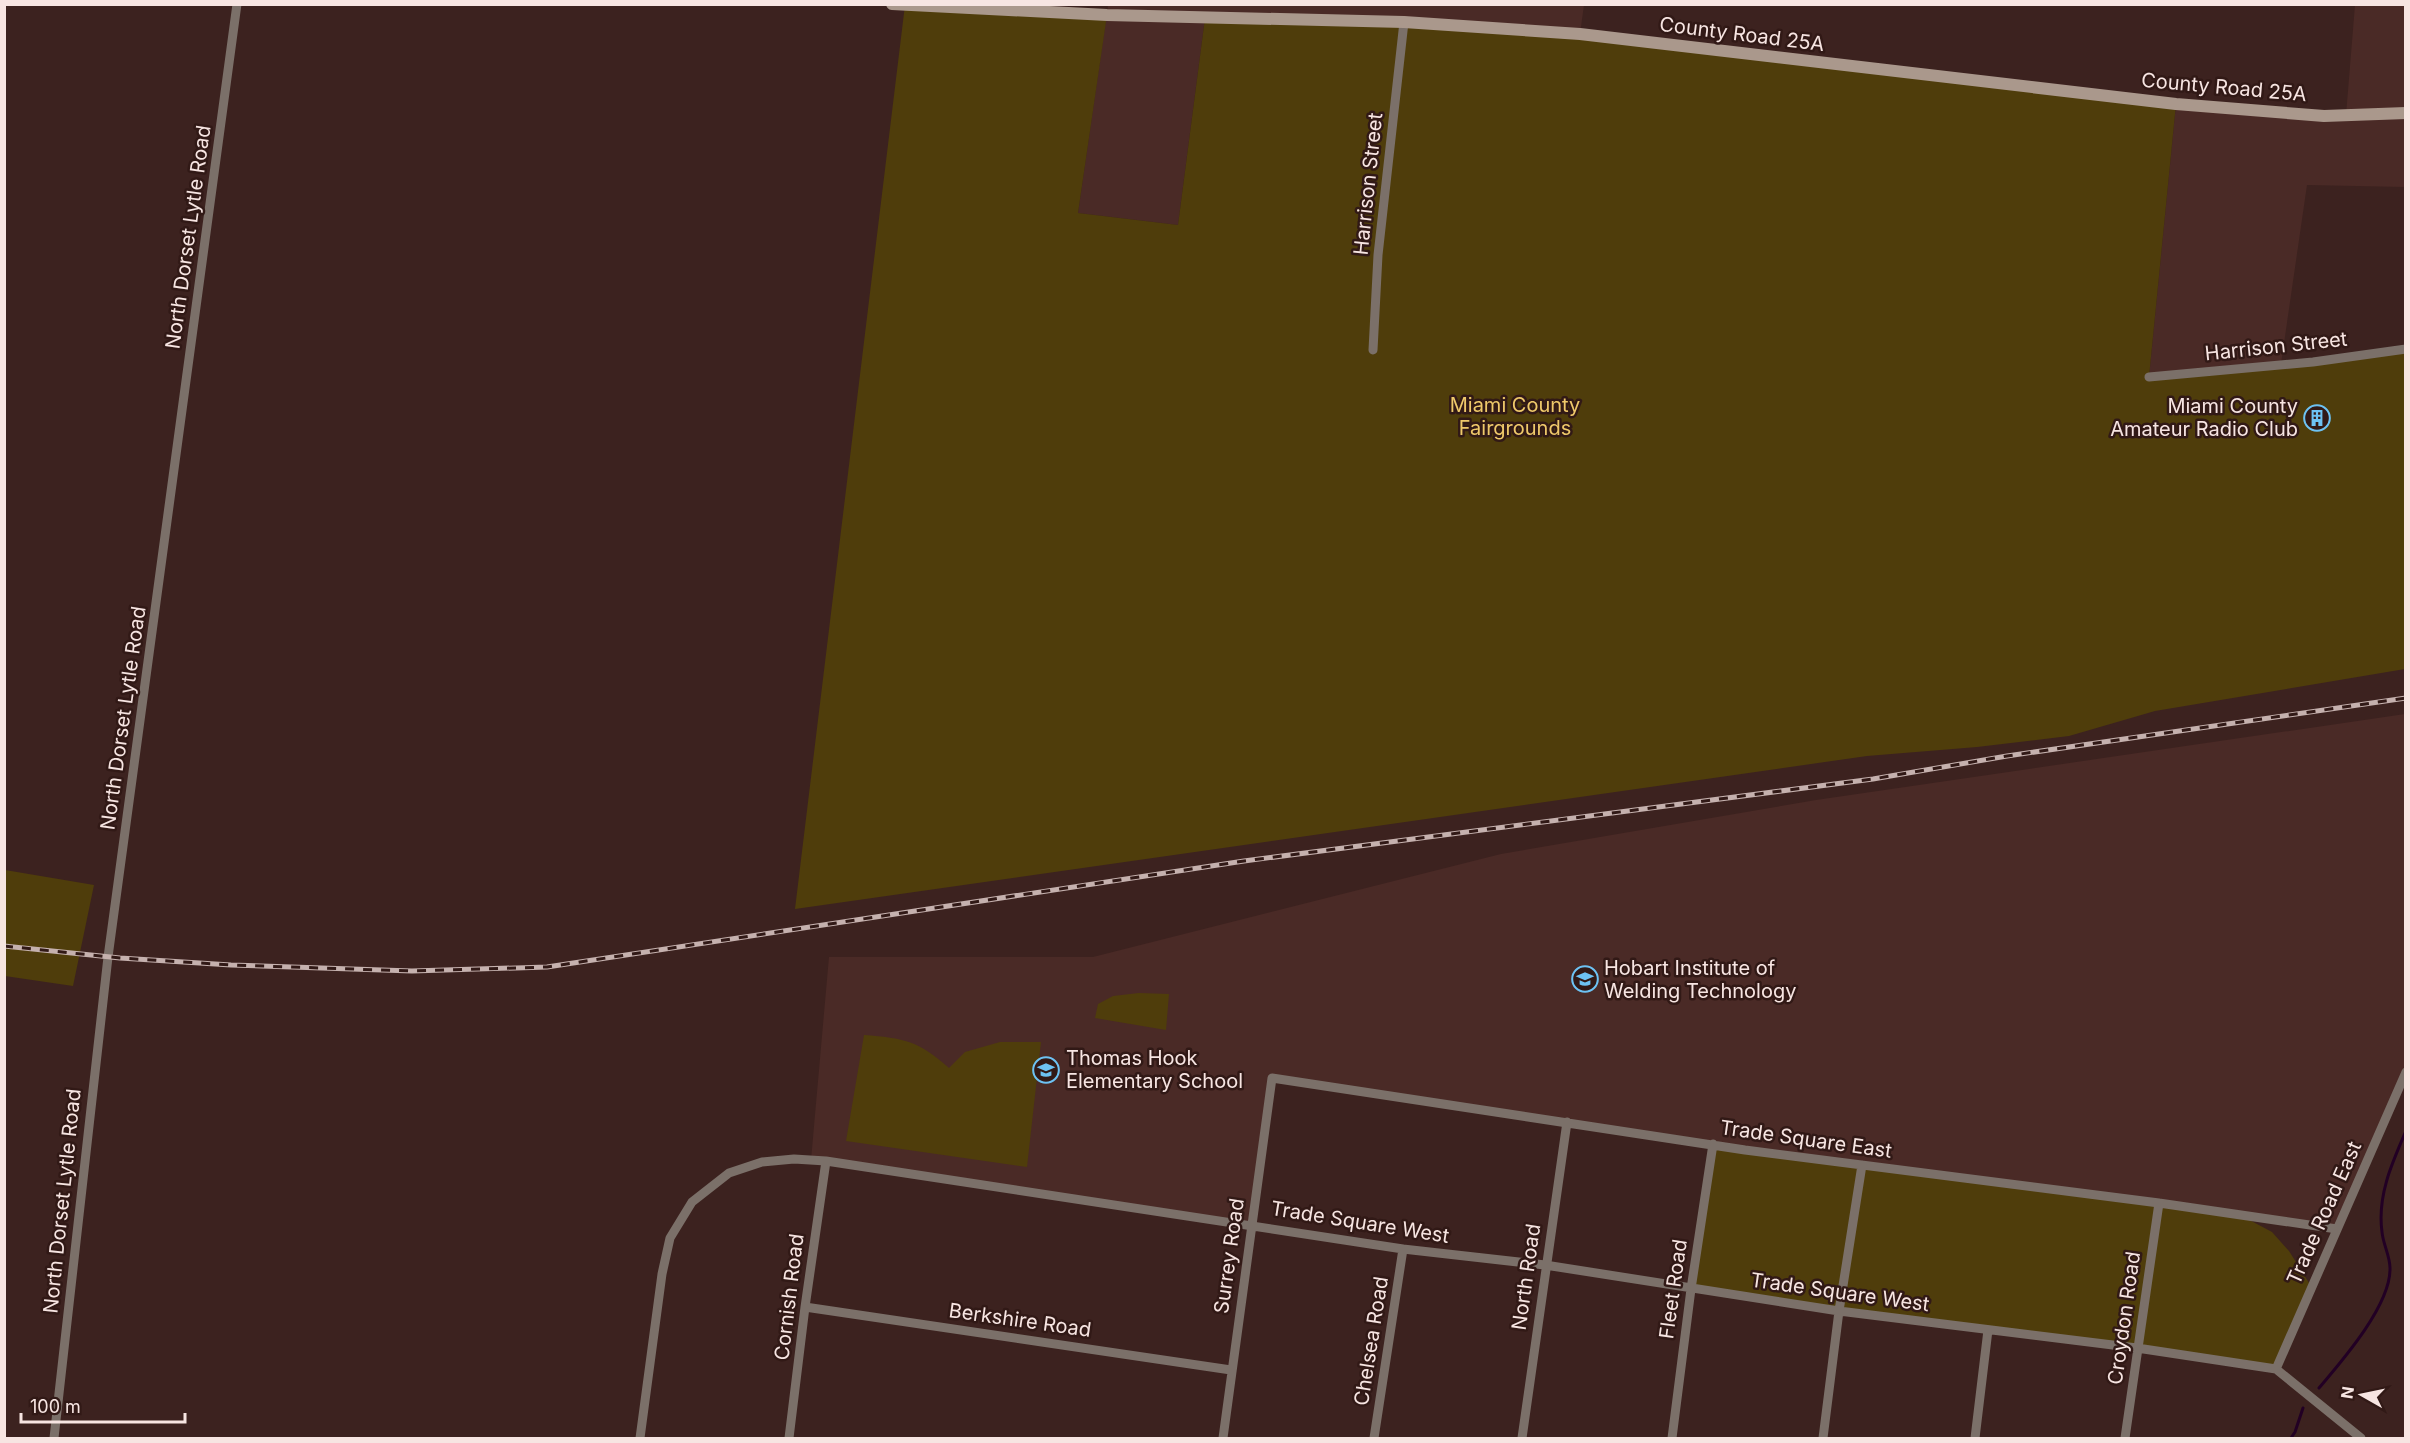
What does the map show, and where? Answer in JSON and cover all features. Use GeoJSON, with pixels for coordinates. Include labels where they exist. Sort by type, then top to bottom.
{"type":"FeatureCollection","features":[{"type":"Feature","properties":{"kind":"main road","name":"County Road 25A"},"geometry":{"type":"LineString","coordinates":[[892,4],[1085,14],[1404,22],[1580,34],[2176,104],[2324,116],[2406,113]]}},
{"type":"Feature","properties":{"kind":"street","name":"North Dorset Lytle Road"},"geometry":{"type":"LineString","coordinates":[[54,1438],[108,957],[237,4]]}},
{"type":"Feature","properties":{"kind":"street","name":"Harrison Street"},"geometry":{"type":"LineString","coordinates":[[1373,350],[1378,255],[1404,22]]}},
{"type":"Feature","properties":{"kind":"street","name":"Harrison Street"},"geometry":{"type":"LineString","coordinates":[[2149,377],[2313,362],[2406,349]]}},
{"type":"Feature","properties":{"kind":"street","name":"Trade Road East"},"geometry":{"type":"LineString","coordinates":[[2276,1369],[2406,1072]]}},
{"type":"Feature","properties":{"kind":"street","name":"Trade Square East"},"geometry":{"type":"LineString","coordinates":[[1272,1078],[1713,1144],[2337,1229]]}},
{"type":"Feature","properties":{"kind":"street","name":"Surrey Road"},"geometry":{"type":"LineString","coordinates":[[1223,1438],[1272,1078]]}},
{"type":"Feature","properties":{"kind":"street","name":"North Road"},"geometry":{"type":"LineString","coordinates":[[1522,1438],[1567,1122]]}},
{"type":"Feature","properties":{"kind":"street","name":"Fleet Road"},"geometry":{"type":"LineString","coordinates":[[1672,1438],[1690,1289],[1713,1144]]}},
{"type":"Feature","properties":{"kind":"street","name":"Trade Square West"},"geometry":{"type":"LineString","coordinates":[[640,1438],[670,1238],[692,1202],[729,1173],[762,1162],[794,1159],[826,1161],[1403,1249],[1545,1265],[1839,1311],[2137,1348],[2276,1369]]}},
{"type":"Feature","properties":{"kind":"street","name":"Cornish Road"},"geometry":{"type":"LineString","coordinates":[[789,1438],[826,1161]]}},
{"type":"Feature","properties":{"kind":"street"},"geometry":{"type":"LineString","coordinates":[[1823,1438],[1839,1311],[1862,1165]]}},
{"type":"Feature","properties":{"kind":"street","name":"Croydon Road"},"geometry":{"type":"LineString","coordinates":[[2125,1438],[2159,1203]]}},
{"type":"Feature","properties":{"kind":"street","name":"Chelsea Road"},"geometry":{"type":"LineString","coordinates":[[1374,1438],[1403,1249]]}},
{"type":"Feature","properties":{"kind":"street","name":"Berkshire Road"},"geometry":{"type":"LineString","coordinates":[[805,1306],[1231,1370]]}},
{"type":"Feature","properties":{"kind":"street"},"geometry":{"type":"LineString","coordinates":[[1975,1438],[1988,1330]]}},
{"type":"Feature","properties":{"kind":"street"},"geometry":{"type":"LineString","coordinates":[[2276,1369],[2361,1438]]}},
{"type":"Feature","properties":{"kind":"shaded area"},"geometry":{"type":"Polygon","coordinates":[[[1108,5],[1584,5],[1580,34],[1205,18],[1178,225],[1078,213],[1108,5]]]}},
{"type":"Feature","properties":{"kind":"shaded area"},"geometry":{"type":"Polygon","coordinates":[[[2355,5],[2405,5],[2405,187],[2307,185],[2281,364],[2149,377],[2176,104],[2346,115],[2355,5]]]}},
{"type":"Feature","properties":{"kind":"shaded area"},"geometry":{"type":"Polygon","coordinates":[[[2405,714],[2405,1072],[2337,1229],[1745,1150],[1272,1078],[1251,1224],[811,1160],[829,957],[1093,957],[1501,854],[1816,800],[2405,714]]]}},
{"type":"Feature","properties":{"kind":"green space","name":"Miami County Fairgrounds"},"geometry":{"type":"Polygon","coordinates":[[[905,5],[1107,15],[1078,213],[1178,225],[1205,18],[1580,34],[2176,104],[2149,377],[2405,349],[2405,669],[2155,711],[2069,736],[1977,747],[1867,756],[795,909],[905,5]]]}},
{"type":"Feature","properties":{"kind":"green space"},"geometry":{"type":"Polygon","coordinates":[[[5,870],[94,885],[73,986],[5,976],[5,870]]]}},
{"type":"Feature","properties":{"kind":"green space"},"geometry":{"type":"Polygon","coordinates":[[[1139,993],[1169,994],[1166,1030],[1095,1018],[1098,1004],[1113,996],[1139,993]]]}},
{"type":"Feature","properties":{"kind":"green space"},"geometry":{"type":"Polygon","coordinates":[[[864,1035],[910,1042],[929,1052],[949,1068],[965,1052],[1000,1042],[1041,1042],[1027,1167],[846,1141],[864,1035]]]}},
{"type":"Feature","properties":{"kind":"green space"},"geometry":{"type":"Polygon","coordinates":[[[1713,1144],[2240,1215],[2272,1232],[2289,1251],[2311,1286],[2276,1369],[1691,1289],[1713,1144]]]}},
{"type":"Feature","properties":{"kind":"waterway"},"geometry":{"type":"LineString","coordinates":[[2319,1388],[2364,1332],[2383,1299],[2390,1264],[2382,1232],[2382,1206],[2387,1180],[2406,1131]]}},
{"type":"Feature","properties":{"kind":"waterway"},"geometry":{"type":"LineString","coordinates":[[2291,1438],[2303,1408]]}},
{"type":"Feature","properties":{"kind":"railway"},"geometry":{"type":"LineString","coordinates":[[4,946],[120,958],[231,965],[412,971],[547,967],[1244,861],[1873,779],[2007,756],[2406,698]]}},
{"type":"Feature","properties":{"kind":"place","name":"Miami County Amateur Radio Club"},"geometry":{"type":"Point","coordinates":[2317,418]}},
{"type":"Feature","properties":{"kind":"place","name":"Hobart Institute of Welding Technology"},"geometry":{"type":"Point","coordinates":[1585,979]}},
{"type":"Feature","properties":{"kind":"place","name":"Thomas Hook Elementary School"},"geometry":{"type":"Point","coordinates":[1046,1070]}}]}
